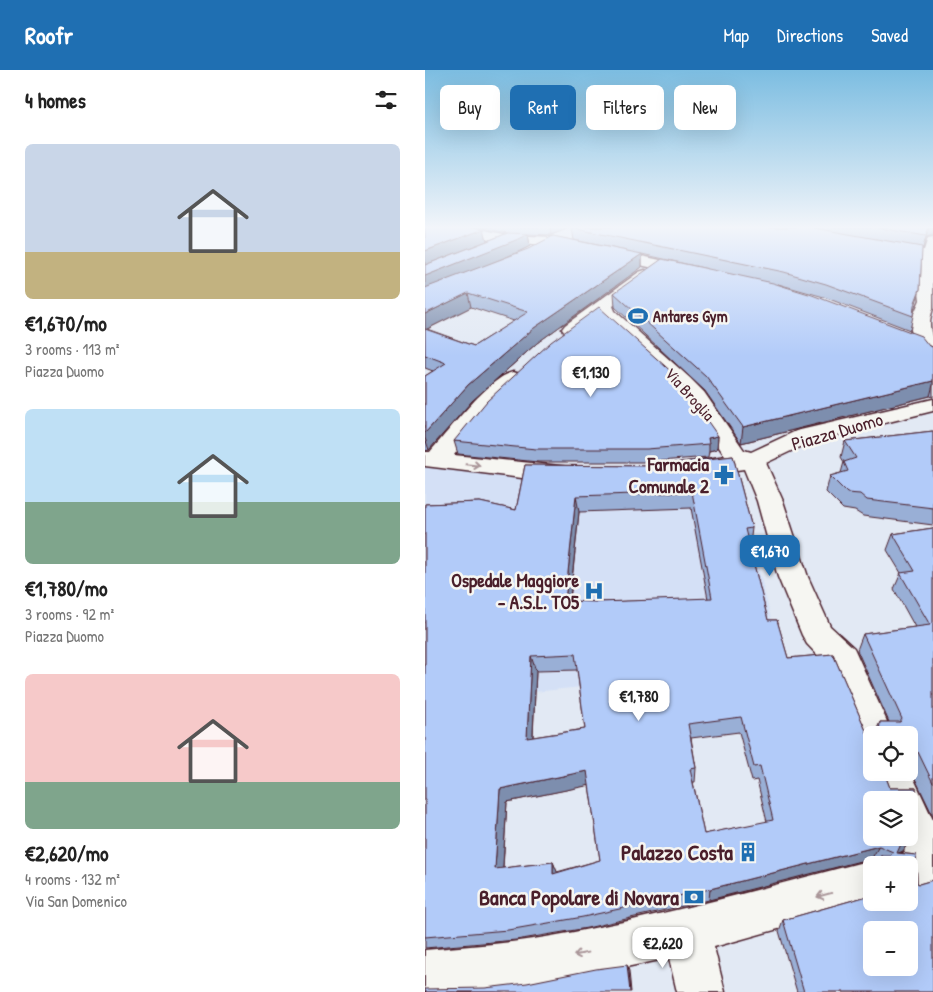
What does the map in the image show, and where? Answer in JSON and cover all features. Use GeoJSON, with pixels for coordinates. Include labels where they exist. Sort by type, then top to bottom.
{"type":"FeatureCollection","features":[{"type":"Feature","properties":{"kind":"street"},"geometry":{"type":"LineString","coordinates":[[559,338],[652,270]]}},
{"type":"Feature","properties":{"kind":"street"},"geometry":{"type":"LineString","coordinates":[[686,270],[708,275]]}},
{"type":"Feature","properties":{"kind":"street"},"geometry":{"type":"LineString","coordinates":[[926,270],[927,300],[921,318],[920,330],[929,350]]}},
{"type":"Feature","properties":{"kind":"street","name":"Via Broglia"},"geometry":{"type":"LineString","coordinates":[[604,306],[608,314],[697,397],[736,455],[753,460]]}},
{"type":"Feature","properties":{"kind":"street"},"geometry":{"type":"LineString","coordinates":[[907,338],[929,350]]}},
{"type":"Feature","properties":{"kind":"street"},"geometry":{"type":"LineString","coordinates":[[431,460],[481,407],[524,368]]}},
{"type":"Feature","properties":{"kind":"street","name":"Piazza Duomo"},"geometry":{"type":"LineString","coordinates":[[676,469],[733,464],[753,460],[804,436],[933,405]]}},
{"type":"Feature","properties":{"kind":"street"},"geometry":{"type":"LineString","coordinates":[[431,460],[538,472],[588,472]]}},
{"type":"Feature","properties":{"kind":"street"},"geometry":{"type":"LineString","coordinates":[[753,460],[770,501],[793,577],[818,635],[842,658],[871,726]]}},
{"type":"Feature","properties":{"kind":"street"},"geometry":{"type":"LineString","coordinates":[[915,846],[920,869]]}},
{"type":"Feature","properties":{"kind":"street"},"geometry":{"type":"LineString","coordinates":[[425,974],[544,962],[687,932],[863,884]]}},
{"type":"Feature","properties":{"kind":"street"},"geometry":{"type":"LineString","coordinates":[[687,932],[701,992]]}},
{"type":"Feature","properties":{"kind":"shaded area","name":"Ospedale Maggiore - A.S.L. TO5"},"geometry":{"type":"Polygon","coordinates":[[[425,463],[503,474],[733,467],[785,674],[590,686],[425,704],[425,463]]]}},
{"type":"Feature","properties":{"kind":"building"},"geometry":{"type":"Polygon","coordinates":[[[425,270],[440,270],[425,276],[425,270]]]}},
{"type":"Feature","properties":{"kind":"building"},"geometry":{"type":"Polygon","coordinates":[[[472,270],[619,270],[534,328],[468,385],[425,433],[425,376],[446,363],[425,355],[425,329],[474,346],[528,312],[468,293],[425,314],[425,288],[472,270]]]}},
{"type":"Feature","properties":{"kind":"building"},"geometry":{"type":"Polygon","coordinates":[[[646,270],[713,270],[773,283],[812,295],[921,336],[929,346],[933,347],[933,381],[743,427],[706,376],[614,293],[646,270]]]}},
{"type":"Feature","properties":{"kind":"building"},"geometry":{"type":"Polygon","coordinates":[[[774,270],[921,270],[920,289],[914,305],[913,316],[826,284],[774,270]]]}},
{"type":"Feature","properties":{"kind":"building"},"geometry":{"type":"Polygon","coordinates":[[[599,307],[675,375],[718,436],[708,438],[709,444],[647,449],[536,449],[454,441],[487,401],[551,342],[599,307]]]}},
{"type":"Feature","properties":{"kind":"building"},"geometry":{"type":"Polygon","coordinates":[[[933,431],[933,508],[867,500],[860,494],[847,493],[830,476],[848,471],[844,462],[856,458],[845,441],[933,431]]]}},
{"type":"Feature","properties":{"kind":"building"},"geometry":{"type":"Polygon","coordinates":[[[733,456],[752,528],[745,529],[768,620],[777,620],[788,658],[833,654],[864,726],[863,781],[887,781],[890,788],[916,788],[916,791],[863,791],[863,846],[879,846],[710,889],[583,917],[508,930],[425,937],[425,504],[480,502],[516,510],[525,465],[647,466],[733,456]],[[692,492],[576,496],[565,601],[599,602],[712,598],[692,492]],[[575,654],[531,656],[527,738],[585,729],[575,654]],[[741,717],[688,724],[696,768],[690,769],[704,834],[773,820],[760,766],[754,767],[741,717]],[[587,771],[500,789],[495,869],[553,862],[553,874],[600,860],[587,771]]]}},
{"type":"Feature","properties":{"kind":"building"},"geometry":{"type":"Polygon","coordinates":[[[933,528],[933,783],[918,752],[918,726],[880,726],[880,722],[900,722],[902,719],[863,634],[930,625],[900,573],[915,571],[893,534],[933,528]]]}},
{"type":"Feature","properties":{"kind":"building"},"geometry":{"type":"Polygon","coordinates":[[[879,846],[900,846],[897,853],[916,856],[881,856],[891,855],[893,852],[879,846]]]}},
{"type":"Feature","properties":{"kind":"building"},"geometry":{"type":"Polygon","coordinates":[[[933,880],[933,992],[804,992],[783,920],[863,897],[863,911],[918,911],[918,884],[933,880]]]}},
{"type":"Feature","properties":{"kind":"building"},"geometry":{"type":"Polygon","coordinates":[[[627,965],[630,992],[425,992],[425,989],[485,988],[527,983],[596,969],[627,965]]]}},
{"type":"Feature","properties":{"kind":"place","name":"Antares Gym"},"geometry":{"type":"Point","coordinates":[638,316]}},
{"type":"Feature","properties":{"kind":"place","name":"Farmacia Comunale 2"},"geometry":{"type":"Point","coordinates":[724,475]}},
{"type":"Feature","properties":{"kind":"place","name":"Ospedale Maggiore - A.S.L. TO5"},"geometry":{"type":"Point","coordinates":[594,591]}},
{"type":"Feature","properties":{"kind":"place","name":"Palazzo Costa"},"geometry":{"type":"Point","coordinates":[748,852]}},
{"type":"Feature","properties":{"kind":"place","name":"Banca Popolare di Novara"},"geometry":{"type":"Point","coordinates":[694,897]}}]}
